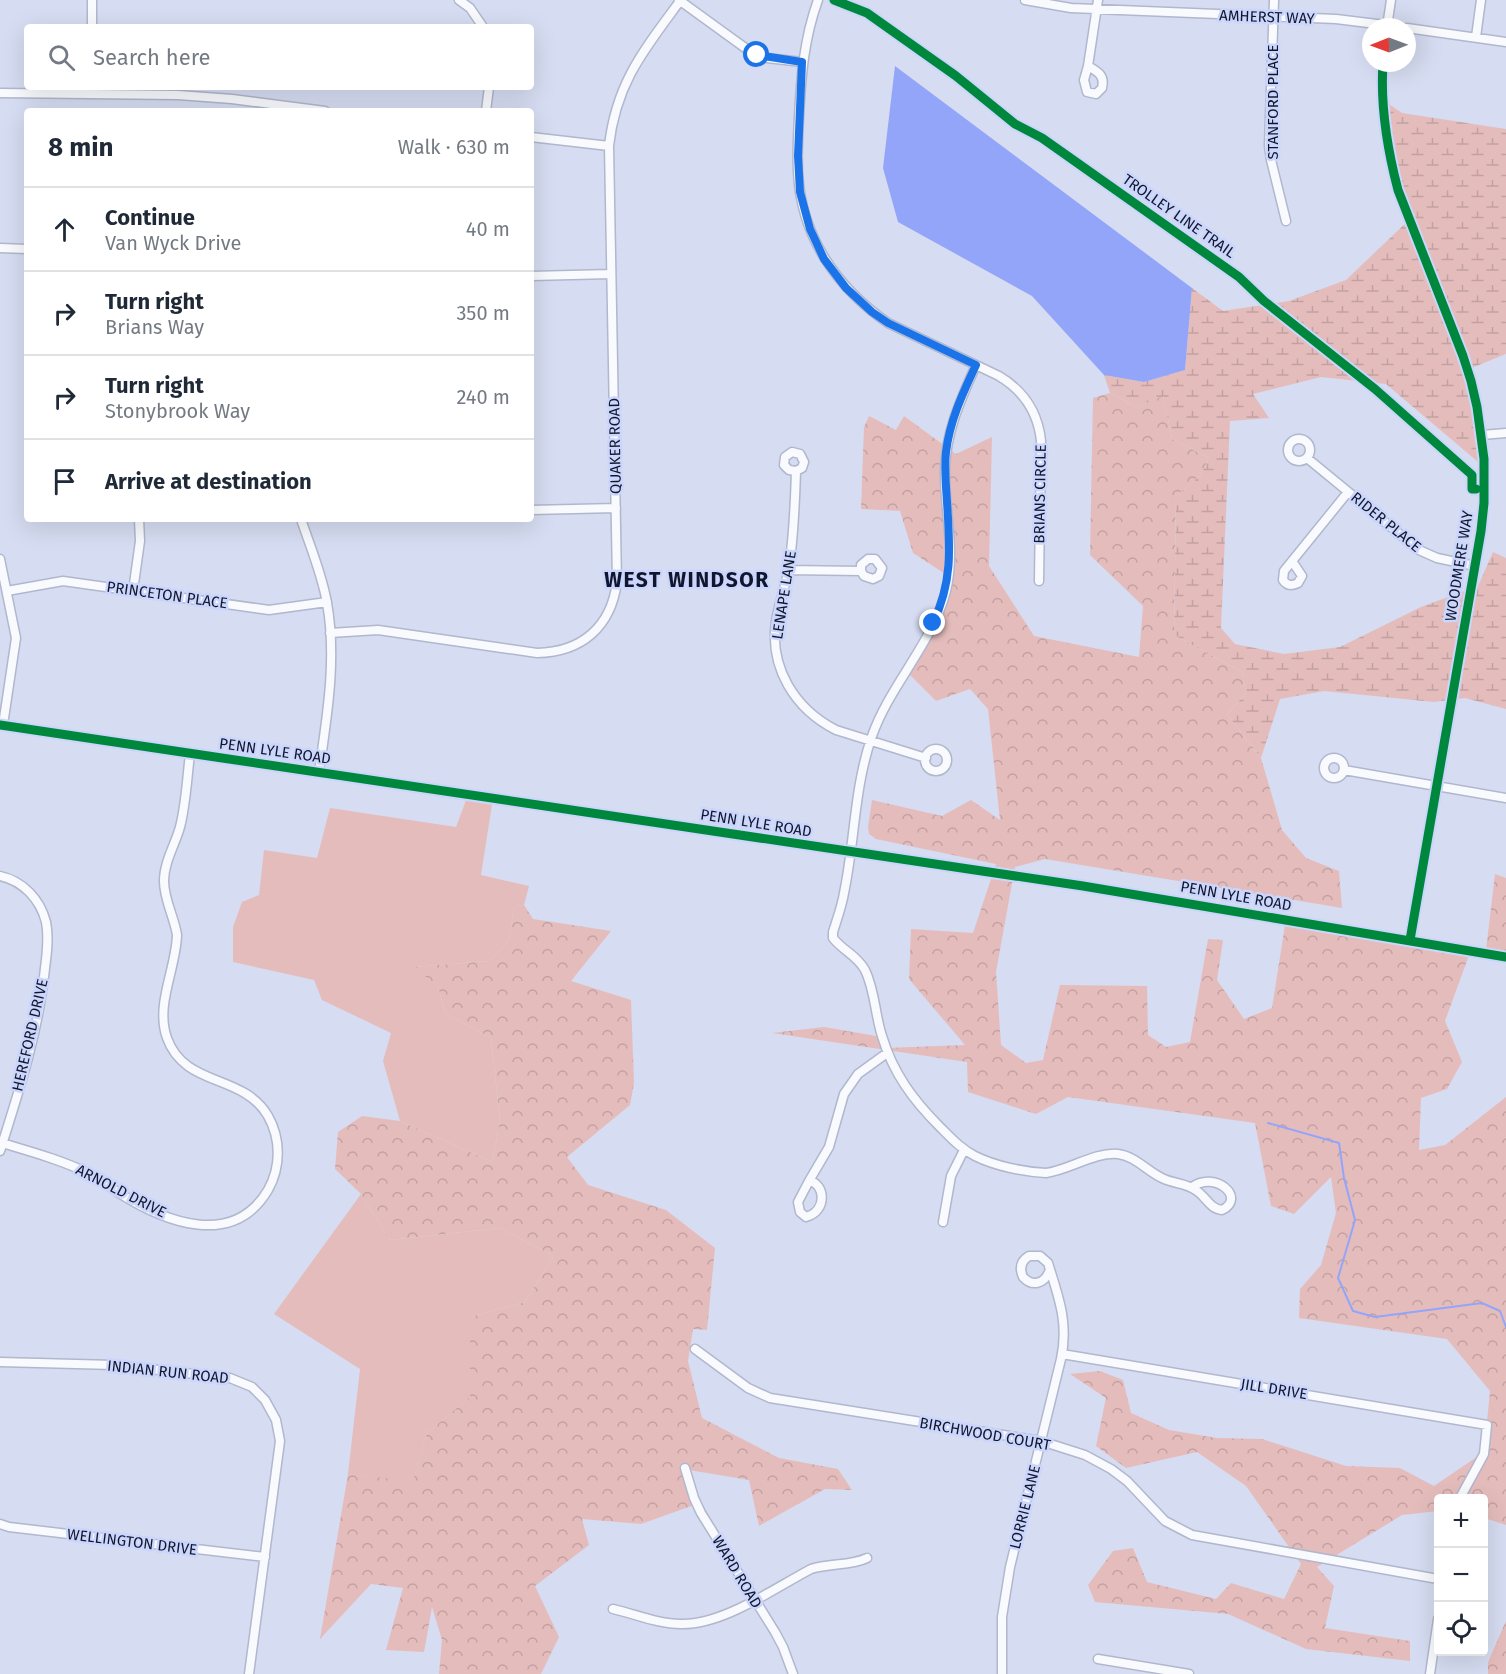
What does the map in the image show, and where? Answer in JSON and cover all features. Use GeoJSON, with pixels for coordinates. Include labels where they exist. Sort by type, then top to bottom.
{"type":"FeatureCollection","features":[{"type":"Feature","properties":{"kind":"street"},"geometry":{"type":"LineString","coordinates":[[92,0],[92,24]]}},
{"type":"Feature","properties":{"kind":"street"},"geometry":{"type":"LineString","coordinates":[[459,0],[470,8],[481,24]]}},
{"type":"Feature","properties":{"kind":"street"},"geometry":{"type":"LineString","coordinates":[[680,0],[747,50],[757,55],[802,62]]}},
{"type":"Feature","properties":{"kind":"street","name":"QUAKER ROAD"},"geometry":{"type":"LineString","coordinates":[[330,633],[378,630],[537,653],[551,653],[574,646],[584,640],[601,625],[613,604],[618,582],[609,147],[615,111],[628,77],[641,54],[680,0]]}},
{"type":"Feature","properties":{"kind":"street","name":"BRIANS CIRCLE"},"geometry":{"type":"LineString","coordinates":[[818,0],[810,21],[802,62],[798,156],[800,192],[810,229],[824,259],[846,288],[872,312],[888,323],[999,376],[1018,389],[1029,403],[1037,419],[1041,441],[1039,580]]}},
{"type":"Feature","properties":{"kind":"street","name":"AMHERST WAY"},"geometry":{"type":"LineString","coordinates":[[1024,0],[1050,6],[1096,10],[1336,19],[1362,22]]}},
{"type":"Feature","properties":{"kind":"street"},"geometry":{"type":"LineString","coordinates":[[1088,66],[1098,0]]}},
{"type":"Feature","properties":{"kind":"street","name":"STANFORD PLACE"},"geometry":{"type":"LineString","coordinates":[[1274,0],[1269,146],[1286,220]]}},
{"type":"Feature","properties":{"kind":"street"},"geometry":{"type":"LineString","coordinates":[[1389,18],[1391,0]]}},
{"type":"Feature","properties":{"kind":"street"},"geometry":{"type":"LineString","coordinates":[[1476,38],[1481,0]]}},
{"type":"Feature","properties":{"kind":"street"},"geometry":{"type":"LineString","coordinates":[[1416,29],[1506,42]]}},
{"type":"Feature","properties":{"kind":"street","name":"WOODMERE WAY"},"geometry":{"type":"LineString","coordinates":[[1383,72],[1384,121],[1398,190],[1463,356],[1482,435],[1484,502],[1475,566],[1410,940]]}},
{"type":"Feature","properties":{"kind":"street"},"geometry":{"type":"LineString","coordinates":[[0,93],[92,90],[178,95],[273,108]]}},
{"type":"Feature","properties":{"kind":"street"},"geometry":{"type":"LineString","coordinates":[[486,108],[489,90]]}},
{"type":"Feature","properties":{"kind":"street"},"geometry":{"type":"LineString","coordinates":[[534,137],[609,147]]}},
{"type":"Feature","properties":{"kind":"street"},"geometry":{"type":"LineString","coordinates":[[0,248],[24,249]]}},
{"type":"Feature","properties":{"kind":"street"},"geometry":{"type":"LineString","coordinates":[[534,276],[611,274]]}},
{"type":"Feature","properties":{"kind":"street"},"geometry":{"type":"LineString","coordinates":[[976,365],[953,419],[946,453],[950,557],[945,591],[933,623],[885,704],[870,741],[862,773],[845,892],[833,938],[856,957],[864,968],[871,984],[880,1033],[901,1081],[918,1105],[964,1149],[987,1161],[1046,1173],[1056,1172],[1106,1155],[1123,1155],[1132,1158],[1161,1177],[1192,1188],[1218,1210],[1230,1205],[1231,1194],[1215,1182],[1201,1182],[1192,1188]]}},
{"type":"Feature","properties":{"kind":"street"},"geometry":{"type":"LineString","coordinates":[[1482,435],[1506,433]]}},
{"type":"Feature","properties":{"kind":"street","name":"RIDER PLACE"},"geometry":{"type":"LineString","coordinates":[[1306,458],[1419,550],[1437,558],[1475,566]]}},
{"type":"Feature","properties":{"kind":"street","name":"LENAPE LANE"},"geometry":{"type":"LineString","coordinates":[[796,471],[795,518],[775,636],[778,663],[785,680],[794,696],[812,715],[836,730],[926,758]]}},
{"type":"Feature","properties":{"kind":"street"},"geometry":{"type":"LineString","coordinates":[[1292,561],[1348,492]]}},
{"type":"Feature","properties":{"kind":"street"},"geometry":{"type":"LineString","coordinates":[[534,510],[616,508]]}},
{"type":"Feature","properties":{"kind":"street"},"geometry":{"type":"LineString","coordinates":[[133,591],[140,541],[139,522]]}},
{"type":"Feature","properties":{"kind":"street"},"geometry":{"type":"LineString","coordinates":[[302,522],[327,602],[330,633],[331,676],[319,772]]}},
{"type":"Feature","properties":{"kind":"street"},"geometry":{"type":"LineString","coordinates":[[0,559],[15,627],[16,649],[2,725]]}},
{"type":"Feature","properties":{"kind":"street"},"geometry":{"type":"LineString","coordinates":[[788,570],[861,571]]}},
{"type":"Feature","properties":{"kind":"street","name":"PRINCETON PLACE"},"geometry":{"type":"LineString","coordinates":[[7,591],[63,581],[269,610],[327,602]]}},
{"type":"Feature","properties":{"kind":"street","name":"PENN LYLE ROAD"},"geometry":{"type":"LineString","coordinates":[[2,725],[1083,885],[1506,957]]}},
{"type":"Feature","properties":{"kind":"street","name":"ARNOLD DRIVE"},"geometry":{"type":"LineString","coordinates":[[1,1147],[54,1159],[76,1167],[142,1205],[199,1226],[223,1224],[243,1216],[260,1201],[272,1182],[276,1171],[278,1149],[267,1114],[243,1090],[205,1077],[186,1065],[171,1048],[164,1025],[164,1005],[177,935],[167,901],[164,879],[180,825],[190,754]]}},
{"type":"Feature","properties":{"kind":"street"},"geometry":{"type":"LineString","coordinates":[[1344,770],[1506,798]]}},
{"type":"Feature","properties":{"kind":"street","name":"HEREFORD DRIVE"},"geometry":{"type":"LineString","coordinates":[[0,876],[15,881],[32,895],[43,914],[47,934],[44,981],[39,1011],[1,1147]]}},
{"type":"Feature","properties":{"kind":"street"},"geometry":{"type":"LineString","coordinates":[[809,1181],[829,1147],[844,1094],[858,1074],[887,1053]]}},
{"type":"Feature","properties":{"kind":"street"},"geometry":{"type":"LineString","coordinates":[[943,1222],[951,1176],[964,1149]]}},
{"type":"Feature","properties":{"kind":"street","name":"LORRIE LANE"},"geometry":{"type":"LineString","coordinates":[[1002,1674],[1002,1617],[1013,1552],[1062,1354],[1064,1323],[1062,1306],[1049,1272]]}},
{"type":"Feature","properties":{"kind":"street","name":"BIRCHWOOD COURT"},"geometry":{"type":"LineString","coordinates":[[696,1349],[748,1388],[777,1400],[1041,1441],[1085,1455],[1111,1469],[1126,1481],[1165,1521],[1192,1535],[1434,1578]]}},
{"type":"Feature","properties":{"kind":"street","name":"JILL DRIVE"},"geometry":{"type":"LineString","coordinates":[[1062,1354],[1487,1425],[1484,1454],[1462,1494]]}},
{"type":"Feature","properties":{"kind":"street","name":"INDIAN RUN ROAD"},"geometry":{"type":"LineString","coordinates":[[0,1362],[114,1365],[230,1378],[252,1387],[266,1400],[276,1420],[280,1441],[249,1674]]}},
{"type":"Feature","properties":{"kind":"street","name":"WARD ROAD"},"geometry":{"type":"LineString","coordinates":[[685,1468],[701,1513],[783,1647],[793,1674]]}},
{"type":"Feature","properties":{"kind":"street","name":"WELLINGTON DRIVE"},"geometry":{"type":"LineString","coordinates":[[0,1524],[9,1527],[265,1557]]}},
{"type":"Feature","properties":{"kind":"street"},"geometry":{"type":"LineString","coordinates":[[613,1609],[665,1622],[694,1624],[720,1617],[811,1569],[830,1564],[854,1563],[867,1558]]}},
{"type":"Feature","properties":{"kind":"street"},"geometry":{"type":"LineString","coordinates":[[1430,1674],[1434,1646]]}},
{"type":"Feature","properties":{"kind":"street"},"geometry":{"type":"LineString","coordinates":[[1098,1659],[1190,1674]]}},
{"type":"Feature","properties":{"kind":"green space"},"geometry":{"type":"Polygon","coordinates":[[[1383,100],[1402,113],[1506,129],[1506,354],[1469,369],[1484,467],[1386,384],[1321,377],[1253,394],[1269,418],[1230,421],[1221,628],[1235,644],[1284,654],[1340,647],[1421,607],[1478,586],[1493,552],[1506,558],[1506,709],[1465,698],[1434,702],[1324,691],[1280,699],[1261,758],[1227,714],[1246,693],[1242,672],[1174,635],[1176,496],[1200,476],[1209,458],[1172,439],[1163,396],[1136,407],[1110,393],[1104,375],[1144,382],[1185,370],[1192,288],[1223,311],[1289,301],[1346,280],[1410,219],[1383,100]]]}},
{"type":"Feature","properties":{"kind":"green space"},"geometry":{"type":"Polygon","coordinates":[[[1110,393],[1136,407],[1163,395],[1172,439],[1209,458],[1200,476],[1176,496],[1174,635],[1242,672],[1246,693],[1227,714],[1261,758],[1282,830],[1306,858],[1339,871],[1342,908],[1045,859],[1015,867],[996,972],[1001,1045],[1026,1063],[1043,1060],[1060,985],[1147,986],[1148,1035],[1166,1047],[1190,1042],[1208,939],[1223,940],[1217,980],[1244,1019],[1272,1008],[1285,925],[1472,947],[1445,1021],[1462,1062],[1447,1089],[1421,1098],[1419,1150],[1445,1145],[1506,1097],[1506,1525],[1488,1519],[1488,1494],[1434,1494],[1434,1511],[1402,1515],[1317,1567],[1334,1586],[1325,1628],[1410,1641],[1410,1661],[1306,1649],[1228,1614],[1095,1602],[1088,1585],[1113,1551],[1133,1548],[1147,1582],[1216,1599],[1231,1583],[1284,1599],[1301,1564],[1246,1486],[1197,1452],[1126,1468],[1096,1446],[1106,1398],[1070,1374],[1100,1371],[1123,1380],[1131,1413],[1169,1430],[1217,1438],[1262,1439],[1346,1466],[1400,1468],[1434,1486],[1484,1452],[1490,1391],[1447,1339],[1299,1318],[1300,1289],[1321,1265],[1336,1213],[1331,1177],[1294,1214],[1271,1206],[1255,1123],[1068,1097],[1036,1114],[968,1092],[967,1062],[772,1033],[824,1027],[882,1037],[886,1048],[965,1045],[909,979],[911,929],[973,933],[996,864],[876,839],[869,834],[872,800],[942,816],[971,800],[1000,820],[988,709],[970,689],[936,701],[905,670],[935,620],[950,577],[913,553],[900,511],[861,509],[864,427],[869,416],[896,430],[904,416],[956,454],[992,437],[989,566],[1034,636],[1139,657],[1143,606],[1090,555],[1093,398],[1110,393]]]}},
{"type":"Feature","properties":{"kind":"green space"},"geometry":{"type":"Polygon","coordinates":[[[468,795],[493,798],[481,875],[529,886],[524,905],[514,906],[509,941],[489,961],[414,967],[438,986],[445,1013],[491,1038],[500,1121],[492,1162],[400,1121],[383,1061],[391,1033],[322,1000],[314,980],[233,962],[233,927],[242,902],[259,895],[264,850],[317,858],[330,808],[456,827],[468,795]]]}},
{"type":"Feature","properties":{"kind":"green space"},"geometry":{"type":"Polygon","coordinates":[[[1495,874],[1506,878],[1506,953],[1486,950],[1495,874]]]}},
{"type":"Feature","properties":{"kind":"green space"},"geometry":{"type":"Polygon","coordinates":[[[524,905],[533,919],[611,931],[571,981],[631,1000],[634,1083],[630,1105],[567,1157],[588,1185],[666,1210],[715,1248],[707,1330],[693,1329],[688,1361],[702,1418],[779,1458],[838,1469],[852,1490],[825,1489],[759,1526],[749,1480],[689,1470],[697,1504],[641,1524],[582,1519],[589,1545],[535,1586],[559,1637],[541,1674],[439,1674],[442,1640],[432,1607],[424,1652],[386,1650],[403,1588],[371,1584],[320,1639],[348,1474],[413,1481],[427,1433],[470,1397],[470,1317],[525,1302],[554,1256],[499,1228],[390,1240],[361,1194],[335,1169],[338,1132],[362,1116],[400,1121],[492,1162],[500,1121],[491,1038],[445,1013],[438,986],[413,967],[489,961],[509,941],[514,906],[524,905]]]}},
{"type":"Feature","properties":{"kind":"green space"},"geometry":{"type":"Polygon","coordinates":[[[361,1194],[390,1240],[499,1228],[554,1256],[525,1302],[470,1317],[470,1397],[427,1433],[413,1482],[348,1474],[360,1369],[274,1314],[361,1194]]]}},
{"type":"Feature","properties":{"kind":"green space"},"geometry":{"type":"Polygon","coordinates":[[[1506,1621],[1506,1674],[1488,1674],[1488,1662],[1506,1621]]]}},
{"type":"Feature","properties":{"kind":"water"},"geometry":{"type":"Polygon","coordinates":[[[895,66],[1192,288],[1185,370],[1144,382],[1104,375],[1032,296],[898,222],[883,168],[895,66]]]}},
{"type":"Feature","properties":{"kind":"waterway"},"geometry":{"type":"LineString","coordinates":[[1268,1123],[1339,1143],[1344,1178],[1355,1220],[1338,1278],[1353,1311],[1375,1317],[1482,1303],[1500,1311],[1506,1327]]}},
{"type":"Feature","properties":{"kind":"cycle path","name":"TROLLEY LINE TRAIL"},"geometry":{"type":"LineString","coordinates":[[834,0],[867,13],[956,76],[1015,124],[1042,138],[1239,277],[1264,301],[1375,389],[1472,475],[1472,489],[1476,489]]}},
{"type":"Feature","properties":{"kind":"cycle path"},"geometry":{"type":"LineString","coordinates":[[1383,72],[1385,127],[1398,190],[1471,381],[1484,459],[1484,503],[1481,531],[1410,940]]}},
{"type":"Feature","properties":{"kind":"cycle path"},"geometry":{"type":"LineString","coordinates":[[0,725],[1083,886],[1506,957]]}},
{"type":"Feature","properties":{"kind":"district","name":"WEST WINDSOR"},"geometry":{"type":"Point","coordinates":[687,580]}},
{"type":"Feature","properties":{"kind":"route"},"geometry":{"type":"LineString","coordinates":[[757,55],[802,62],[798,156],[800,192],[816,244],[833,272],[859,301],[888,323],[976,365],[948,436],[945,470],[950,544],[949,576],[940,609],[933,623]]}}]}
